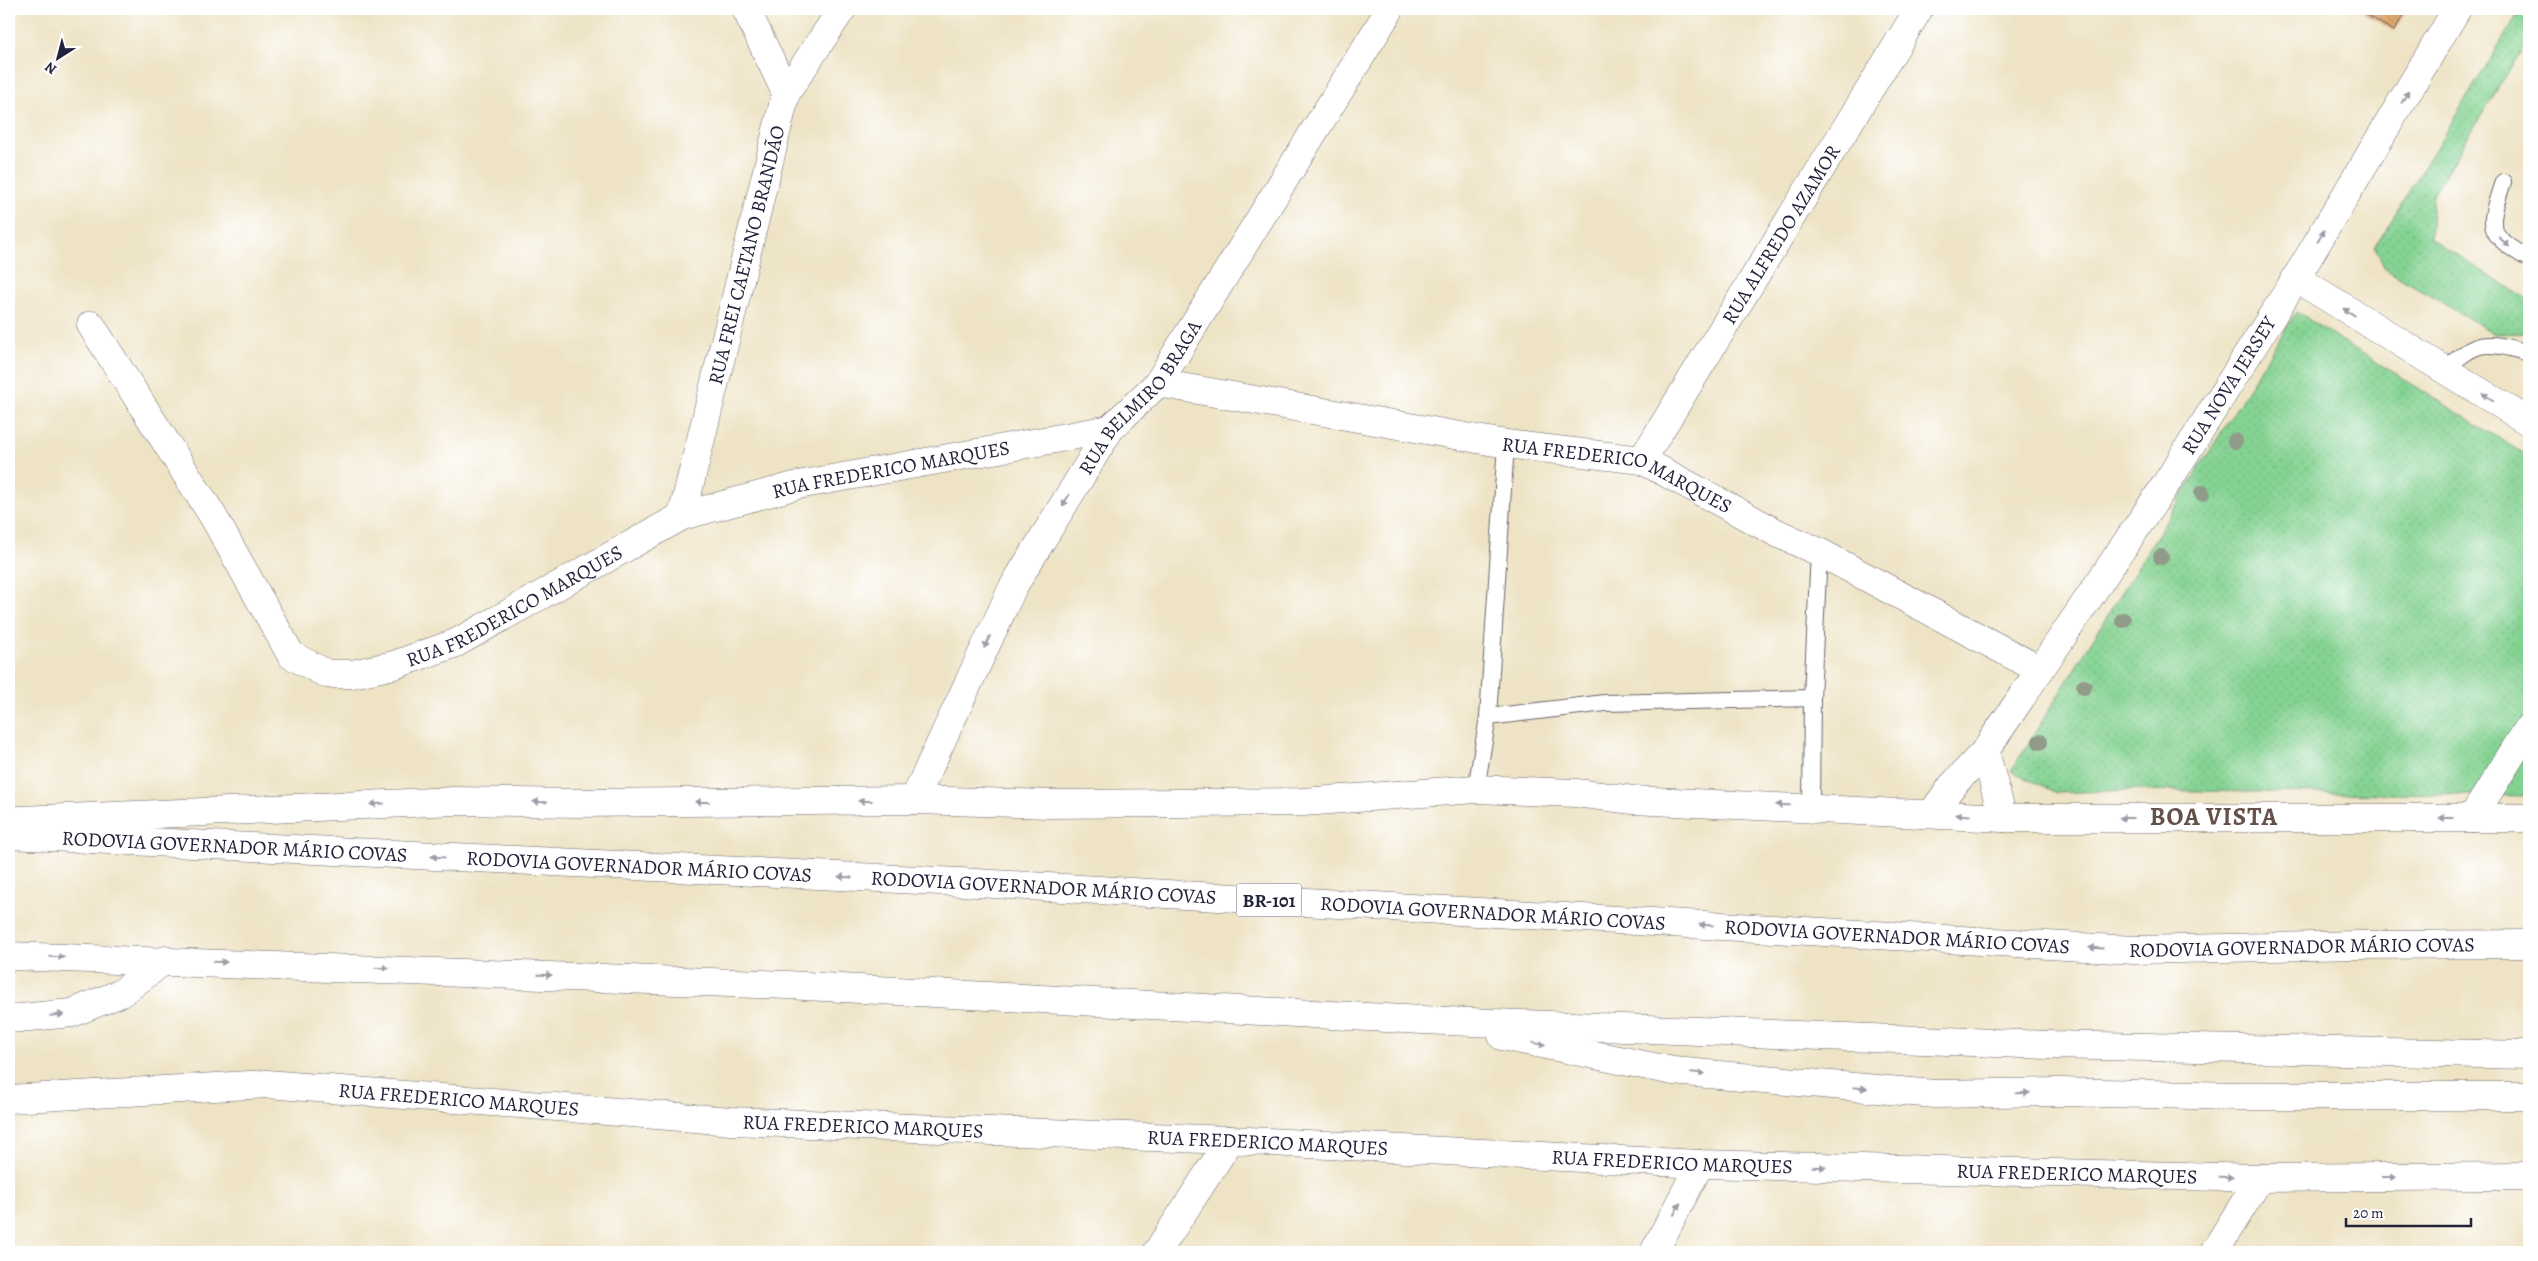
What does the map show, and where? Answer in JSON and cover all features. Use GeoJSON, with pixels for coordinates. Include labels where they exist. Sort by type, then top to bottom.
{"type":"FeatureCollection","features":[{"type":"Feature","properties":{"kind":"main road"},"geometry":{"type":"LineString","coordinates":[[746,9],[786,92]]}},
{"type":"Feature","properties":{"kind":"main road","name":"RUA FREI CAETANO BRANDÃO"},"geometry":{"type":"LineString","coordinates":[[682,516],[786,92],[842,9]]}},
{"type":"Feature","properties":{"kind":"main road","name":"RUA BELMIRO BRAGA"},"geometry":{"type":"LineString","coordinates":[[914,800],[1013,587],[1110,429],[1158,383],[1390,9]]}},
{"type":"Feature","properties":{"kind":"main road","name":"RUA ALFREDO AZAMOR"},"geometry":{"type":"LineString","coordinates":[[1642,460],[1919,9]]}},
{"type":"Feature","properties":{"kind":"main road","name":"RUA NOVA JERSEY"},"geometry":{"type":"LineString","coordinates":[[1932,813],[1952,786],[1985,751],[2166,484],[2296,278],[2457,9]]}},
{"type":"Feature","properties":{"kind":"main road"},"geometry":{"type":"LineString","coordinates":[[2296,278],[2529,422]]}},
{"type":"Feature","properties":{"kind":"main road","name":"RUA FREDERICO MARQUES"},"geometry":{"type":"LineString","coordinates":[[91,324],[213,516],[292,655],[327,674],[352,674],[394,665],[456,643],[682,516],[798,485],[1110,429]]}},
{"type":"Feature","properties":{"kind":"main road","name":"RUA FREDERICO MARQUES"},"geometry":{"type":"LineString","coordinates":[[1158,383],[1506,444],[1642,460],[1777,534],[1819,552],[2040,670]]}},
{"type":"Feature","properties":{"kind":"main road"},"geometry":{"type":"LineString","coordinates":[[2472,818],[2529,727]]}},
{"type":"Feature","properties":{"kind":"main road"},"geometry":{"type":"LineString","coordinates":[[1985,751],[2003,818]]}},
{"type":"Feature","properties":{"kind":"main road"},"geometry":{"type":"LineString","coordinates":[[9,821],[455,801],[588,803],[914,800],[1049,804],[1303,802],[1476,789],[1576,793],[1634,800],[1810,806],[2003,818],[2529,818]]}},
{"type":"Feature","properties":{"kind":"main road","name":"RODOVIA GOVERNADOR MÁRIO COVAS"},"geometry":{"type":"LineString","coordinates":[[9,836],[960,882],[2134,950],[2357,945],[2529,944]]}},
{"type":"Feature","properties":{"kind":"main road"},"geometry":{"type":"LineString","coordinates":[[9,956],[165,960],[777,984],[1422,1020],[2048,1045],[2529,1055]]}},
{"type":"Feature","properties":{"kind":"main road"},"geometry":{"type":"LineString","coordinates":[[9,1019],[72,1013],[121,993],[165,960]]}},
{"type":"Feature","properties":{"kind":"main road"},"geometry":{"type":"LineString","coordinates":[[1422,1020],[1673,1071],[1935,1094],[2058,1092],[2239,1096],[2529,1096]]}},
{"type":"Feature","properties":{"kind":"main road","name":"RUA FREDERICO MARQUES"},"geometry":{"type":"LineString","coordinates":[[9,1099],[267,1084],[731,1121],[1230,1140],[1700,1164],[2260,1178],[2529,1176]]}},
{"type":"Feature","properties":{"kind":"main road"},"geometry":{"type":"LineString","coordinates":[[1157,1252],[1230,1140]]}},
{"type":"Feature","properties":{"kind":"main road"},"geometry":{"type":"LineString","coordinates":[[1654,1252],[1700,1164]]}},
{"type":"Feature","properties":{"kind":"main road"},"geometry":{"type":"LineString","coordinates":[[2214,1252],[2260,1178]]}},
{"type":"Feature","properties":{"kind":"lane"},"geometry":{"type":"LineString","coordinates":[[2503,182],[2492,219],[2493,231],[2504,244],[2529,259]]}},
{"type":"Feature","properties":{"kind":"lane"},"geometry":{"type":"LineString","coordinates":[[2444,370],[2463,352],[2481,344],[2502,345],[2529,352]]}},
{"type":"Feature","properties":{"kind":"lane"},"geometry":{"type":"LineString","coordinates":[[1476,789],[1488,717],[1506,444]]}},
{"type":"Feature","properties":{"kind":"lane"},"geometry":{"type":"LineString","coordinates":[[1810,806],[1812,698],[1819,552]]}},
{"type":"Feature","properties":{"kind":"lane"},"geometry":{"type":"LineString","coordinates":[[1488,717],[1605,703],[1812,698]]}},
{"type":"Feature","properties":{"kind":"green space"},"geometry":{"type":"Polygon","coordinates":[[[2521,9],[2529,9],[2529,38],[2433,194],[2430,239],[2529,300],[2529,336],[2522,333],[2495,334],[2385,269],[2375,247],[2521,9]]]}},
{"type":"Feature","properties":{"kind":"green space"},"geometry":{"type":"Polygon","coordinates":[[[2296,312],[2529,457],[2529,796],[2129,790],[2057,793],[2011,771],[2296,312]]]}},
{"type":"Feature","properties":{"kind":"building"},"geometry":{"type":"Polygon","coordinates":[[[2357,9],[2407,9],[2394,31],[2357,9]]]}},
{"type":"Feature","properties":{"kind":"district","name":"BOA VISTA"},"geometry":{"type":"Point","coordinates":[2214,816]}}]}
